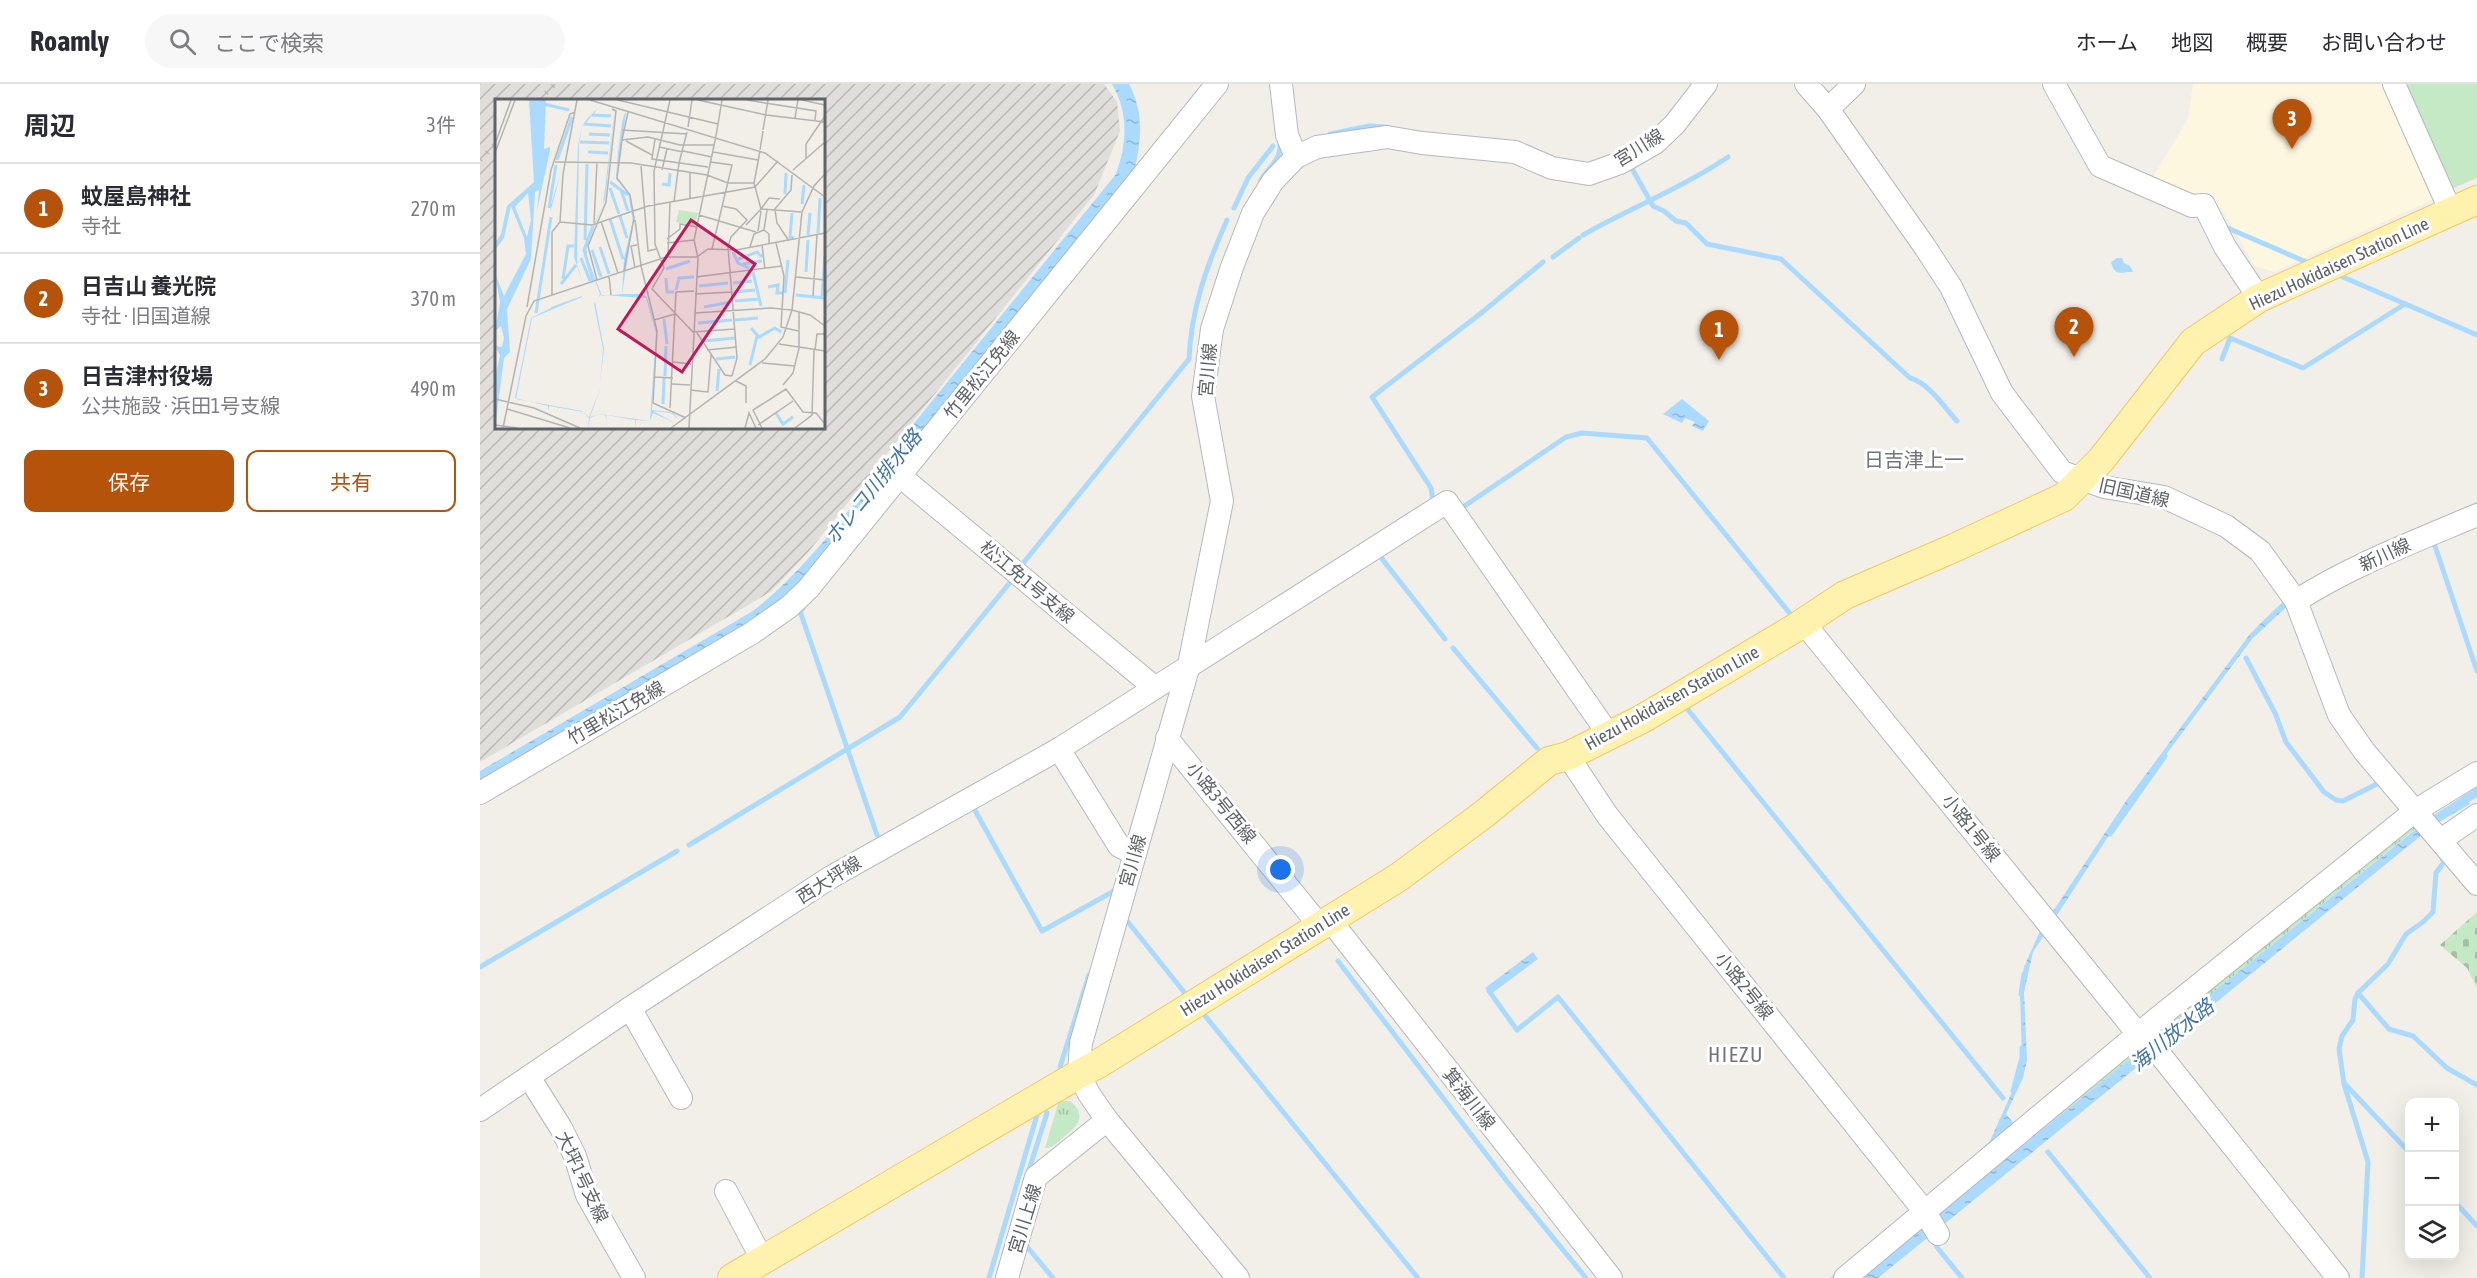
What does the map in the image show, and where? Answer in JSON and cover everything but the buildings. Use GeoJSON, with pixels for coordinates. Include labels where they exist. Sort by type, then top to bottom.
{"type":"FeatureCollection","features":[{"type":"Feature","properties":{"kind":"main road","name":"Hiezu Hokidaisen Station Line"},"geometry":{"type":"LineString","coordinates":[[732,1278],[1098,1064],[1399,877],[1549,762],[1568,756],[1642,719],[1845,595],[1954,548],[2064,496],[2082,481],[2193,342],[2259,297],[2477,200]]}},
{"type":"Feature","properties":{"kind":"street","name":"竹里松江免線"},"geometry":{"type":"LineString","coordinates":[[480,792],[753,633],[789,607],[808,589],[1216,84]]}},
{"type":"Feature","properties":{"kind":"street"},"geometry":{"type":"LineString","coordinates":[[1281,84],[1287,135],[1296,158]]}},
{"type":"Feature","properties":{"kind":"street","name":"宮川線"},"geometry":{"type":"LineString","coordinates":[[1078,1074],[1081,1043],[1189,665],[1222,501],[1203,396],[1212,329],[1232,267],[1253,213],[1273,181],[1296,158],[1317,147],[1387,137],[1422,143],[1515,152],[1552,168],[1589,174],[1620,163],[1655,143],[1674,125],[1706,84]]}},
{"type":"Feature","properties":{"kind":"street","name":"旧国道線"},"geometry":{"type":"LineString","coordinates":[[1806,84],[1828,109],[1952,287],[2002,393],[2062,472],[2104,487],[2164,497],[2226,525],[2260,551],[2296,601],[2339,715],[2364,751],[2477,884]]}},
{"type":"Feature","properties":{"kind":"street"},"geometry":{"type":"LineString","coordinates":[[1828,109],[1854,84]]}},
{"type":"Feature","properties":{"kind":"street"},"geometry":{"type":"LineString","coordinates":[[2054,84],[2100,166],[2192,206],[2204,206],[2225,247],[2259,297]]}},
{"type":"Feature","properties":{"kind":"street"},"geometry":{"type":"LineString","coordinates":[[2394,84],[2451,212]]}},
{"type":"Feature","properties":{"kind":"street","name":"松江免1号支線"},"geometry":{"type":"LineString","coordinates":[[900,476],[1154,687]]}},
{"type":"Feature","properties":{"kind":"street","name":"西大坪線"},"geometry":{"type":"LineString","coordinates":[[480,1110],[630,1008],[831,878],[1059,749],[1447,502],[1609,735]]}},
{"type":"Feature","properties":{"kind":"street","name":"新川線"},"geometry":{"type":"LineString","coordinates":[[2296,601],[2344,574],[2477,515]]}},
{"type":"Feature","properties":{"kind":"street","name":"小路1号線"},"geometry":{"type":"LineString","coordinates":[[1803,622],[2162,1058],[2338,1278]]}},
{"type":"Feature","properties":{"kind":"street","name":"小路3号西線"},"geometry":{"type":"LineString","coordinates":[[1167,738],[1325,923]]}},
{"type":"Feature","properties":{"kind":"street"},"geometry":{"type":"LineString","coordinates":[[1059,749],[1119,846],[1135,854]]}},
{"type":"Feature","properties":{"kind":"street","name":"小路2号線"},"geometry":{"type":"LineString","coordinates":[[1568,756],[1607,815],[1930,1221]]}},
{"type":"Feature","properties":{"kind":"street"},"geometry":{"type":"LineString","coordinates":[[1845,1278],[1930,1221],[2142,1035],[2428,825],[2477,773]]}},
{"type":"Feature","properties":{"kind":"street"},"geometry":{"type":"LineString","coordinates":[[2428,825],[2477,815]]}},
{"type":"Feature","properties":{"kind":"street","name":"箕海川線"},"geometry":{"type":"LineString","coordinates":[[1325,923],[1611,1278]]}},
{"type":"Feature","properties":{"kind":"street"},"geometry":{"type":"LineString","coordinates":[[630,1008],[681,1098]]}},
{"type":"Feature","properties":{"kind":"street"},"geometry":{"type":"LineString","coordinates":[[1078,1074],[1107,1120],[1238,1278]]}},
{"type":"Feature","properties":{"kind":"street","name":"大坪1号支線"},"geometry":{"type":"LineString","coordinates":[[529,1077],[561,1128],[575,1156],[587,1195],[634,1278]]}},
{"type":"Feature","properties":{"kind":"street","name":"宮川上線"},"geometry":{"type":"LineString","coordinates":[[1007,1278],[1036,1177],[1107,1120]]}},
{"type":"Feature","properties":{"kind":"street"},"geometry":{"type":"LineString","coordinates":[[726,1191],[763,1261]]}},
{"type":"Feature","properties":{"kind":"shaded area"},"geometry":{"type":"Polygon","coordinates":[[[480,84],[1104,84],[1117,102],[1120,131],[1094,195],[810,550],[772,591],[480,762],[480,84]]]}},
{"type":"Feature","properties":{"kind":"shaded area"},"geometry":{"type":"Polygon","coordinates":[[[2193,84],[2385,84],[2436,198],[2274,272],[2255,266],[2221,208],[2193,193],[2151,180],[2188,119],[2193,84]]]}},
{"type":"Feature","properties":{"kind":"green space"},"geometry":{"type":"Polygon","coordinates":[[[2405,84],[2477,84],[2477,178],[2451,189],[2405,84]]]}},
{"type":"Feature","properties":{"kind":"green space"},"geometry":{"type":"Polygon","coordinates":[[[2411,823],[2419,826],[2154,1040],[2150,1034],[2411,823]]]}},
{"type":"Feature","properties":{"kind":"green space"},"geometry":{"type":"Polygon","coordinates":[[[2477,912],[2477,988],[2467,968],[2440,945],[2477,912]]]}},
{"type":"Feature","properties":{"kind":"green space"},"geometry":{"type":"Polygon","coordinates":[[[2142,1041],[2146,1047],[1940,1210],[2142,1041]]]}},
{"type":"Feature","properties":{"kind":"green space"},"geometry":{"type":"Polygon","coordinates":[[[1059,1101],[1070,1101],[1076,1107],[1079,1112],[1078,1122],[1056,1144],[1045,1148],[1059,1101]]]}},
{"type":"Feature","properties":{"kind":"water","name":"ホレコ川排水路"},"geometry":{"type":"Polygon","coordinates":[[[1112,84],[1129,84],[1137,105],[1140,138],[1134,171],[788,599],[480,785],[480,771],[753,611],[796,572],[816,550],[909,435],[911,427],[1116,174],[1124,140],[1124,117],[1118,95],[1112,84]]]}},
{"type":"Feature","properties":{"kind":"water"},"geometry":{"type":"Polygon","coordinates":[[[2122,258],[2133,272],[2117,272],[2111,262],[2122,258]]]}},
{"type":"Feature","properties":{"kind":"water"},"geometry":{"type":"Polygon","coordinates":[[[1682,399],[1709,421],[1703,431],[1692,426],[1695,422],[1685,418],[1682,423],[1663,414],[1682,399]]]}},
{"type":"Feature","properties":{"kind":"water"},"geometry":{"type":"Polygon","coordinates":[[[2477,502],[2477,508],[2307,588],[2252,639],[2130,803],[2033,952],[2024,992],[2027,1060],[2023,1078],[2006,1114],[2015,1125],[1837,1278],[1830,1278],[1938,1190],[1990,1141],[2020,1074],[2022,1056],[2020,994],[2024,967],[2040,931],[2126,801],[2250,634],[2302,585],[2327,569],[2477,502]]]}},
{"type":"Feature","properties":{"kind":"water","name":"海川放水路"},"geometry":{"type":"Polygon","coordinates":[[[2477,787],[2477,797],[2469,802],[2470,804],[2434,825],[1878,1278],[1858,1278],[2431,817],[2477,787]]]}},
{"type":"Feature","properties":{"kind":"water"},"geometry":{"type":"Polygon","coordinates":[[[1533,952],[1538,959],[1491,994],[1485,988],[1533,952]]]}},
{"type":"Feature","properties":{"kind":"waterway"},"geometry":{"type":"LineString","coordinates":[[1330,134],[1369,126],[1386,127]]}},
{"type":"Feature","properties":{"kind":"waterway"},"geometry":{"type":"LineString","coordinates":[[1261,180],[1277,158],[1280,142]]}},
{"type":"Feature","properties":{"kind":"waterway"},"geometry":{"type":"LineString","coordinates":[[1234,208],[1248,178],[1273,146]]}},
{"type":"Feature","properties":{"kind":"waterway"},"geometry":{"type":"LineString","coordinates":[[1583,235],[1693,178],[1728,157]]}},
{"type":"Feature","properties":{"kind":"waterway"},"geometry":{"type":"LineString","coordinates":[[1630,165],[1653,206],[1664,211],[1676,221],[1686,223],[1707,244],[1781,259],[1910,378],[1930,390],[1957,421]]}},
{"type":"Feature","properties":{"kind":"waterway"},"geometry":{"type":"LineString","coordinates":[[1020,567],[1189,359],[1193,323],[1201,288],[1227,220]]}},
{"type":"Feature","properties":{"kind":"waterway"},"geometry":{"type":"LineString","coordinates":[[2223,226],[2311,264]]}},
{"type":"Feature","properties":{"kind":"waterway"},"geometry":{"type":"LineString","coordinates":[[1553,257],[1579,238]]}},
{"type":"Feature","properties":{"kind":"waterway"},"geometry":{"type":"LineString","coordinates":[[1433,501],[1431,488],[1372,397],[1543,262]]}},
{"type":"Feature","properties":{"kind":"waterway"},"geometry":{"type":"LineString","coordinates":[[2336,274],[2477,335]]}},
{"type":"Feature","properties":{"kind":"waterway"},"geometry":{"type":"LineString","coordinates":[[2222,359],[2230,338],[2303,368],[2405,304]]}},
{"type":"Feature","properties":{"kind":"waterway"},"geometry":{"type":"LineString","coordinates":[[1460,509],[1566,437],[1582,433],[1647,438],[1792,616]]}},
{"type":"Feature","properties":{"kind":"waterway"},"geometry":{"type":"LineString","coordinates":[[2433,540],[2477,671]]}},
{"type":"Feature","properties":{"kind":"waterway"},"geometry":{"type":"LineString","coordinates":[[1379,555],[1445,639]]}},
{"type":"Feature","properties":{"kind":"waterway"},"geometry":{"type":"LineString","coordinates":[[689,845],[900,717],[1012,580]]}},
{"type":"Feature","properties":{"kind":"waterway"},"geometry":{"type":"LineString","coordinates":[[803,608],[800,611],[877,835]]}},
{"type":"Feature","properties":{"kind":"waterway"},"geometry":{"type":"LineString","coordinates":[[1453,648],[1537,748]]}},
{"type":"Feature","properties":{"kind":"waterway"},"geometry":{"type":"LineString","coordinates":[[2246,658],[2275,713],[2286,742],[2324,792],[2336,800],[2343,801],[2379,783],[2384,785]]}},
{"type":"Feature","properties":{"kind":"waterway"},"geometry":{"type":"LineString","coordinates":[[1685,706],[2003,1098]]}},
{"type":"Feature","properties":{"kind":"waterway"},"geometry":{"type":"LineString","coordinates":[[2110,834],[2165,756]]}},
{"type":"Feature","properties":{"kind":"waterway"},"geometry":{"type":"LineString","coordinates":[[972,805],[1042,931],[1114,891]]}},
{"type":"Feature","properties":{"kind":"waterway"},"geometry":{"type":"LineString","coordinates":[[480,967],[677,851]]}},
{"type":"Feature","properties":{"kind":"waterway"},"geometry":{"type":"LineString","coordinates":[[2362,1278],[2368,1162],[2344,1084],[2339,1049],[2342,1036],[2353,1020],[2355,999],[2358,993],[2388,964],[2406,934],[2433,912],[2436,873],[2444,862],[2442,858]]}},
{"type":"Feature","properties":{"kind":"waterway"},"geometry":{"type":"LineString","coordinates":[[1124,917],[1188,997]]}},
{"type":"Feature","properties":{"kind":"waterway"},"geometry":{"type":"LineString","coordinates":[[1338,961],[1506,1180],[1586,1278]]}},
{"type":"Feature","properties":{"kind":"waterway"},"geometry":{"type":"LineString","coordinates":[[2021,994],[2024,974]]}},
{"type":"Feature","properties":{"kind":"waterway"},"geometry":{"type":"LineString","coordinates":[[1060,1067],[1089,975]]}},
{"type":"Feature","properties":{"kind":"waterway"},"geometry":{"type":"LineString","coordinates":[[1491,990],[1489,991],[1517,1030],[1558,997],[1784,1278]]}},
{"type":"Feature","properties":{"kind":"waterway"},"geometry":{"type":"LineString","coordinates":[[2358,993],[2389,1029],[2413,1036],[2447,1068],[2477,1085]]}},
{"type":"Feature","properties":{"kind":"waterway"},"geometry":{"type":"LineString","coordinates":[[1202,1012],[1418,1278]]}},
{"type":"Feature","properties":{"kind":"waterway"},"geometry":{"type":"LineString","coordinates":[[2013,1091],[2022,1058],[2022,1048]]}},
{"type":"Feature","properties":{"kind":"waterway"},"geometry":{"type":"LineString","coordinates":[[2345,1084],[2409,1152]]}},
{"type":"Feature","properties":{"kind":"waterway"},"geometry":{"type":"LineString","coordinates":[[1028,1173],[1047,1113]]}},
{"type":"Feature","properties":{"kind":"waterway"},"geometry":{"type":"LineString","coordinates":[[989,1278],[1037,1115]]}},
{"type":"Feature","properties":{"kind":"waterway"},"geometry":{"type":"LineString","coordinates":[[2048,1152],[2150,1278]]}},
{"type":"Feature","properties":{"kind":"waterway"},"geometry":{"type":"LineString","coordinates":[[2459,1206],[2477,1226]]}},
{"type":"Feature","properties":{"kind":"waterway"},"geometry":{"type":"LineString","coordinates":[[1024,1243],[1053,1278]]}},
{"type":"Feature","properties":{"kind":"waterway"},"geometry":{"type":"LineString","coordinates":[[1936,1246],[1962,1278]]}},
{"type":"Feature","properties":{"kind":"railway"},"geometry":{"type":"LineString","coordinates":[[540,99],[555,84]]}},
{"type":"Feature","properties":{"kind":"railway"},"geometry":{"type":"LineString","coordinates":[[480,160],[495,144]]}},
{"type":"Feature","properties":{"kind":"place","name":"日吉津村役場"},"geometry":{"type":"Point","coordinates":[2292,149]}},
{"type":"Feature","properties":{"kind":"place","name":"日吉山 養光院"},"geometry":{"type":"Point","coordinates":[2074,357]}},
{"type":"Feature","properties":{"kind":"place","name":"蚊屋島神社"},"geometry":{"type":"Point","coordinates":[1719,360]}},
{"type":"Feature","properties":{"kind":"district","name":"日吉津上一"},"geometry":{"type":"Point","coordinates":[1914,460]}},
{"type":"Feature","properties":{"kind":"district","name":"HIEZU"},"geometry":{"type":"Point","coordinates":[1736,1055]}}]}
